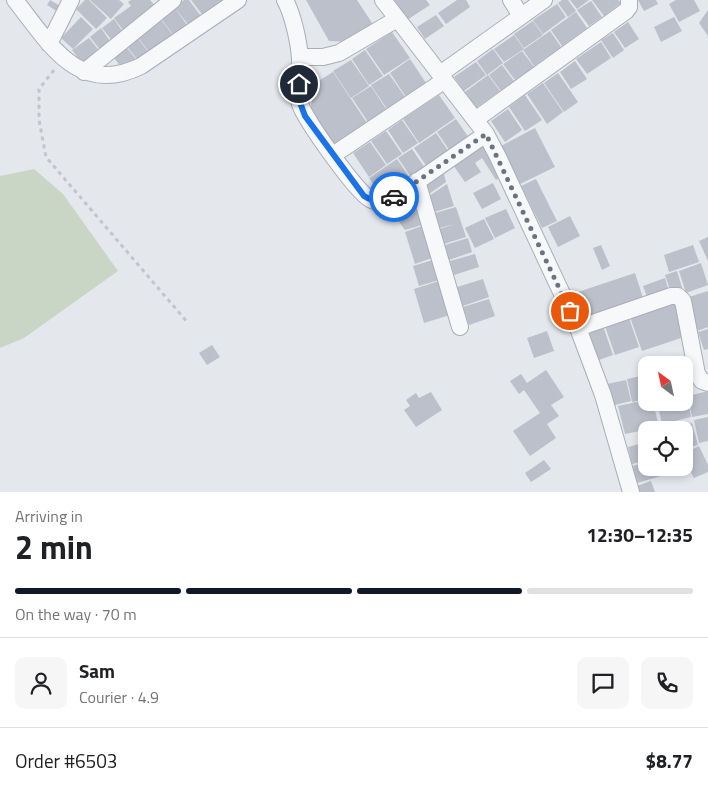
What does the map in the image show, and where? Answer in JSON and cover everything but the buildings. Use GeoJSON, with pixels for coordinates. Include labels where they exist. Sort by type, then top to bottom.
{"type":"FeatureCollection","features":[{"type":"Feature","properties":{"kind":"street"},"geometry":{"type":"LineString","coordinates":[[15,0],[49,44],[65,59],[84,72],[96,76],[126,73],[140,66],[238,0]]}},
{"type":"Feature","properties":{"kind":"street"},"geometry":{"type":"LineString","coordinates":[[49,44],[71,0]]}},
{"type":"Feature","properties":{"kind":"street"},"geometry":{"type":"LineString","coordinates":[[84,72],[173,0]]}},
{"type":"Feature","properties":{"kind":"street"},"geometry":{"type":"LineString","coordinates":[[284,0],[290,10],[300,57],[298,97],[301,107],[305,116],[333,156],[364,196],[371,200],[385,201],[395,197],[486,134]]}},
{"type":"Feature","properties":{"kind":"street"},"geometry":{"type":"LineString","coordinates":[[383,0],[486,134],[578,328],[603,395],[631,492]]}},
{"type":"Feature","properties":{"kind":"street"},"geometry":{"type":"LineString","coordinates":[[511,0],[522,16]]}},
{"type":"Feature","properties":{"kind":"street"},"geometry":{"type":"LineString","coordinates":[[333,156],[544,0]]}},
{"type":"Feature","properties":{"kind":"street"},"geometry":{"type":"LineString","coordinates":[[475,120],[626,11],[629,7],[629,0]]}},
{"type":"Feature","properties":{"kind":"street"},"geometry":{"type":"LineString","coordinates":[[300,57],[323,57],[340,53],[397,19]]}},
{"type":"Feature","properties":{"kind":"street"},"geometry":{"type":"LineString","coordinates":[[417,181],[460,327]]}},
{"type":"Feature","properties":{"kind":"street"},"geometry":{"type":"LineString","coordinates":[[578,328],[671,296],[678,296],[684,301],[697,374],[702,382],[708,383]]}},
{"type":"Feature","properties":{"kind":"path"},"geometry":{"type":"LineString","coordinates":[[65,59],[40,89],[39,120],[46,157],[188,322]]}},
{"type":"Feature","properties":{"kind":"green space"},"geometry":{"type":"Polygon","coordinates":[[[34,169],[63,194],[118,271],[24,338],[0,348],[0,176],[34,169]]]}},
{"type":"Feature","properties":{"kind":"way so far"},"geometry":{"type":"LineString","coordinates":[[394,197],[486,134],[570,311]]}},
{"type":"Feature","properties":{"kind":"route"},"geometry":{"type":"LineString","coordinates":[[299,84],[298,97],[305,116],[364,196],[377,202],[394,197]]}}]}
